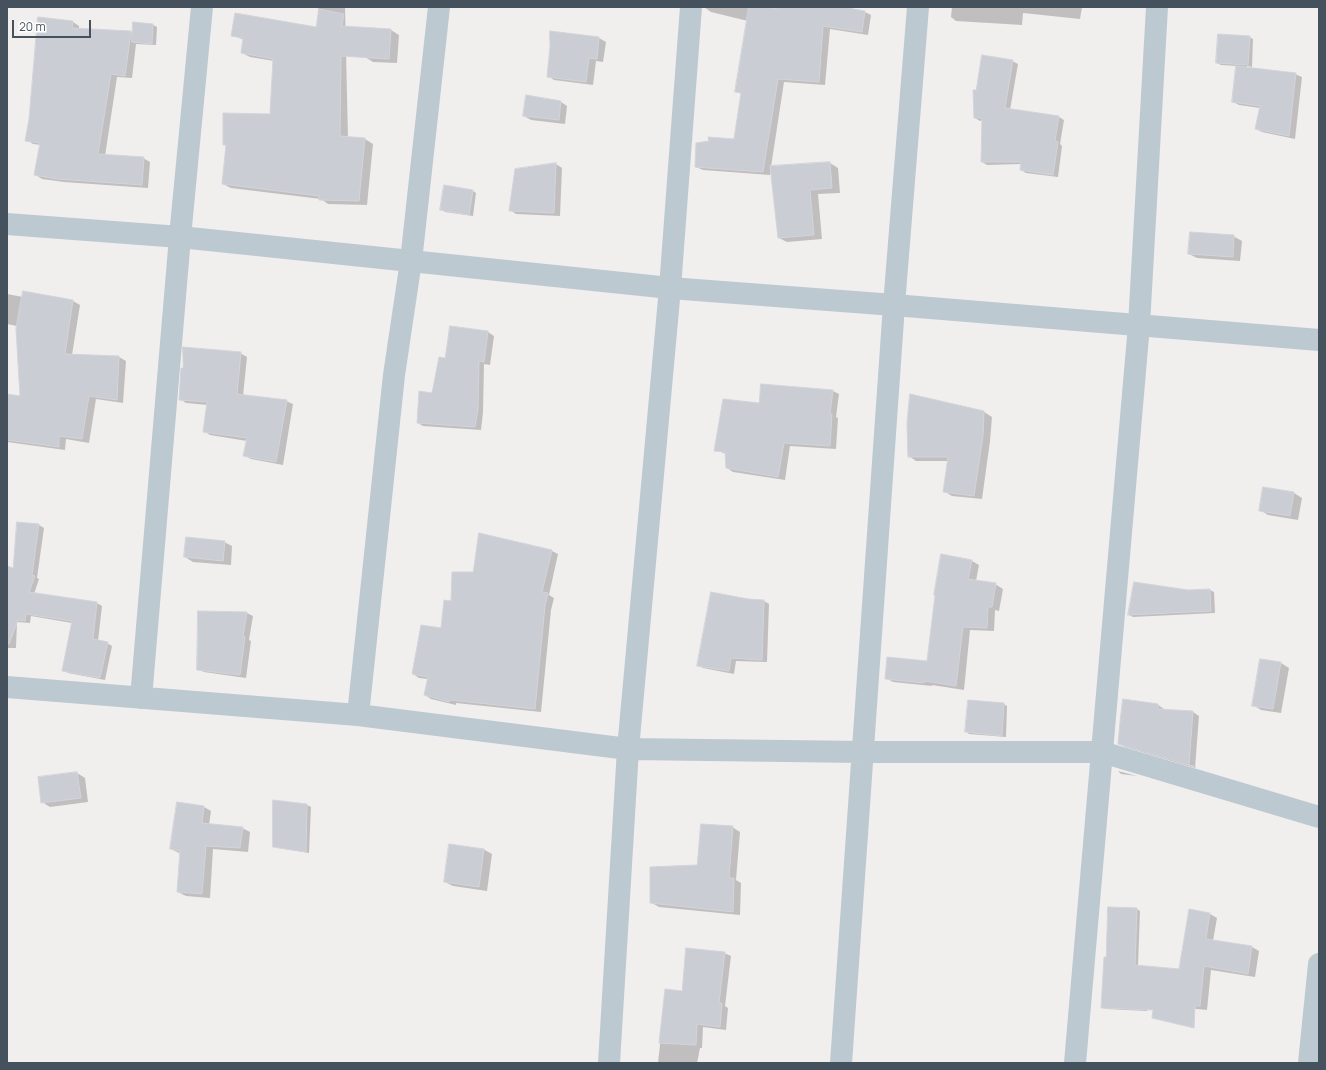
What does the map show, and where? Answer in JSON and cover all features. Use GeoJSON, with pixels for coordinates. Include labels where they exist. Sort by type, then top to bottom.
{"type":"FeatureCollection","features":[{"type":"Feature","properties":{"kind":"street"},"geometry":{"type":"LineString","coordinates":[[140,698],[180,237],[202,7]]}},
{"type":"Feature","properties":{"kind":"street"},"geometry":{"type":"LineString","coordinates":[[358,715],[394,376],[410,262],[439,7]]}},
{"type":"Feature","properties":{"kind":"street"},"geometry":{"type":"LineString","coordinates":[[609,1063],[628,749],[670,288],[691,7]]}},
{"type":"Feature","properties":{"kind":"street"},"geometry":{"type":"LineString","coordinates":[[841,1063],[894,305],[918,7]]}},
{"type":"Feature","properties":{"kind":"street"},"geometry":{"type":"LineString","coordinates":[[1075,1063],[1139,325],[1156,7]]}},
{"type":"Feature","properties":{"kind":"street"},"geometry":{"type":"LineString","coordinates":[[7,224],[180,237],[670,288],[1319,340]]}},
{"type":"Feature","properties":{"kind":"street"},"geometry":{"type":"LineString","coordinates":[[7,687],[358,715],[628,749],[863,752],[1102,752],[1319,817]]}},
{"type":"Feature","properties":{"kind":"street"},"geometry":{"type":"LineString","coordinates":[[1309,1063],[1319,964]]}},
{"type":"Feature","properties":{"kind":"building"},"geometry":{"type":"Polygon","coordinates":[[[749,7],[778,9],[778,7],[842,7],[865,11],[862,32],[823,26],[819,82],[778,79],[763,172],[695,167],[696,143],[709,141],[708,137],[734,139],[741,93],[735,92],[749,7]]]}},
{"type":"Feature","properties":{"kind":"building"},"geometry":{"type":"Polygon","coordinates":[[[319,9],[344,14],[342,26],[391,29],[389,59],[341,56],[340,136],[365,138],[359,201],[319,200],[319,196],[222,184],[226,145],[223,145],[223,113],[270,114],[273,59],[241,53],[243,38],[231,36],[235,13],[316,27],[319,9]]]}},
{"type":"Feature","properties":{"kind":"building"},"geometry":{"type":"Polygon","coordinates":[[[38,17],[73,21],[72,28],[131,31],[125,76],[111,74],[98,154],[144,157],[142,185],[57,179],[34,175],[40,143],[25,141],[29,119],[38,17]]]}},
{"type":"Feature","properties":{"kind":"building"},"geometry":{"type":"Polygon","coordinates":[[[133,22],[153,24],[152,44],[132,42],[133,22]]]}},
{"type":"Feature","properties":{"kind":"building"},"geometry":{"type":"Polygon","coordinates":[[[550,31],[599,37],[597,59],[589,58],[586,82],[547,77],[550,31]]]}},
{"type":"Feature","properties":{"kind":"building"},"geometry":{"type":"Polygon","coordinates":[[[1218,34],[1250,36],[1248,65],[1216,63],[1218,34]]]}},
{"type":"Feature","properties":{"kind":"building"},"geometry":{"type":"Polygon","coordinates":[[[982,55],[1013,60],[1005,108],[1059,116],[1055,141],[1058,142],[1053,175],[1020,170],[1021,162],[981,162],[982,118],[974,118],[973,90],[976,90],[982,55]]]}},
{"type":"Feature","properties":{"kind":"building"},"geometry":{"type":"Polygon","coordinates":[[[1236,66],[1296,73],[1289,136],[1255,129],[1260,106],[1232,102],[1236,66]]]}},
{"type":"Feature","properties":{"kind":"building"},"geometry":{"type":"Polygon","coordinates":[[[526,95],[561,101],[559,120],[523,116],[526,95]]]}},
{"type":"Feature","properties":{"kind":"building"},"geometry":{"type":"Polygon","coordinates":[[[830,162],[832,188],[810,190],[814,235],[778,238],[770,166],[830,162]]]}},
{"type":"Feature","properties":{"kind":"building"},"geometry":{"type":"Polygon","coordinates":[[[556,163],[554,213],[509,211],[515,169],[556,163]]]}},
{"type":"Feature","properties":{"kind":"building"},"geometry":{"type":"Polygon","coordinates":[[[444,185],[473,190],[469,215],[440,210],[444,185]]]}},
{"type":"Feature","properties":{"kind":"building"},"geometry":{"type":"Polygon","coordinates":[[[1190,232],[1234,235],[1233,257],[1188,254],[1190,232]]]}},
{"type":"Feature","properties":{"kind":"building"},"geometry":{"type":"Polygon","coordinates":[[[23,291],[73,300],[65,354],[119,356],[117,400],[89,396],[82,439],[59,436],[59,447],[7,440],[7,394],[20,396],[16,329],[23,291]]]}},
{"type":"Feature","properties":{"kind":"building"},"geometry":{"type":"Polygon","coordinates":[[[450,326],[488,331],[484,362],[479,361],[478,409],[475,427],[417,423],[419,391],[432,393],[439,357],[445,358],[450,326]]]}},
{"type":"Feature","properties":{"kind":"building"},"geometry":{"type":"Polygon","coordinates":[[[183,347],[241,352],[237,394],[287,400],[276,462],[243,456],[247,438],[203,432],[207,402],[179,400],[181,368],[183,368],[183,347]]]}},
{"type":"Feature","properties":{"kind":"building"},"geometry":{"type":"Polygon","coordinates":[[[761,384],[833,390],[830,414],[832,414],[830,446],[784,443],[778,477],[726,468],[725,452],[714,451],[723,399],[759,403],[761,384]]]}},
{"type":"Feature","properties":{"kind":"building"},"geometry":{"type":"Polygon","coordinates":[[[910,394],[984,411],[983,436],[974,496],[943,492],[948,457],[908,457],[907,424],[910,394]]]}},
{"type":"Feature","properties":{"kind":"building"},"geometry":{"type":"Polygon","coordinates":[[[1263,487],[1294,492],[1290,516],[1259,511],[1263,487]]]}},
{"type":"Feature","properties":{"kind":"building"},"geometry":{"type":"Polygon","coordinates":[[[17,522],[39,524],[32,575],[35,576],[29,592],[97,602],[93,639],[108,642],[100,678],[62,671],[72,621],[26,614],[25,621],[18,620],[9,644],[7,643],[7,566],[13,568],[17,522]]]}},
{"type":"Feature","properties":{"kind":"building"},"geometry":{"type":"Polygon","coordinates":[[[479,533],[552,550],[542,592],[548,593],[545,606],[535,709],[450,700],[449,702],[424,695],[428,677],[412,674],[421,625],[441,628],[444,600],[451,601],[452,572],[473,572],[479,533]]]}},
{"type":"Feature","properties":{"kind":"building"},"geometry":{"type":"Polygon","coordinates":[[[186,537],[225,541],[223,561],[184,557],[186,537]]]}},
{"type":"Feature","properties":{"kind":"building"},"geometry":{"type":"Polygon","coordinates":[[[941,554],[972,560],[968,579],[996,583],[992,607],[988,607],[987,628],[963,627],[956,686],[925,681],[924,683],[885,679],[887,657],[927,661],[934,595],[941,554]]]}},
{"type":"Feature","properties":{"kind":"building"},"geometry":{"type":"Polygon","coordinates":[[[1134,582],[1188,590],[1210,589],[1211,611],[1128,615],[1134,582]]]}},
{"type":"Feature","properties":{"kind":"building"},"geometry":{"type":"Polygon","coordinates":[[[711,592],[748,599],[764,600],[762,660],[731,658],[729,671],[697,666],[711,592]]]}},
{"type":"Feature","properties":{"kind":"building"},"geometry":{"type":"Polygon","coordinates":[[[198,611],[247,612],[243,637],[245,637],[240,675],[197,670],[198,611]]]}},
{"type":"Feature","properties":{"kind":"building"},"geometry":{"type":"Polygon","coordinates":[[[1260,659],[1281,662],[1273,709],[1252,706],[1260,659]]]}},
{"type":"Feature","properties":{"kind":"building"},"geometry":{"type":"Polygon","coordinates":[[[1123,699],[1158,704],[1158,709],[1193,711],[1189,765],[1118,744],[1123,699]]]}},
{"type":"Feature","properties":{"kind":"building"},"geometry":{"type":"Polygon","coordinates":[[[968,700],[1004,703],[1002,736],[965,732],[968,700]]]}},
{"type":"Feature","properties":{"kind":"building"},"geometry":{"type":"Polygon","coordinates":[[[77,772],[81,798],[41,803],[38,777],[77,772]]]}},
{"type":"Feature","properties":{"kind":"building"},"geometry":{"type":"Polygon","coordinates":[[[273,800],[307,804],[306,852],[273,847],[273,800]]]}},
{"type":"Feature","properties":{"kind":"building"},"geometry":{"type":"Polygon","coordinates":[[[177,802],[204,806],[202,823],[243,827],[240,848],[206,846],[202,894],[177,892],[180,851],[170,849],[177,802]]]}},
{"type":"Feature","properties":{"kind":"building"},"geometry":{"type":"Polygon","coordinates":[[[701,824],[733,826],[729,878],[734,878],[733,912],[650,903],[650,867],[697,865],[701,824]]]}},
{"type":"Feature","properties":{"kind":"building"},"geometry":{"type":"Polygon","coordinates":[[[449,844],[484,849],[479,887],[444,882],[449,844]]]}},
{"type":"Feature","properties":{"kind":"building"},"geometry":{"type":"Polygon","coordinates":[[[1108,907],[1137,908],[1135,965],[1179,969],[1189,909],[1210,913],[1206,939],[1252,946],[1248,974],[1204,966],[1200,1006],[1195,1006],[1194,1028],[1152,1018],[1153,1010],[1101,1008],[1104,957],[1106,957],[1108,907]]]}},
{"type":"Feature","properties":{"kind":"building"},"geometry":{"type":"Polygon","coordinates":[[[686,948],[725,952],[719,1003],[722,1003],[720,1027],[697,1024],[696,1045],[659,1043],[665,989],[682,991],[686,948]]]}}]}
